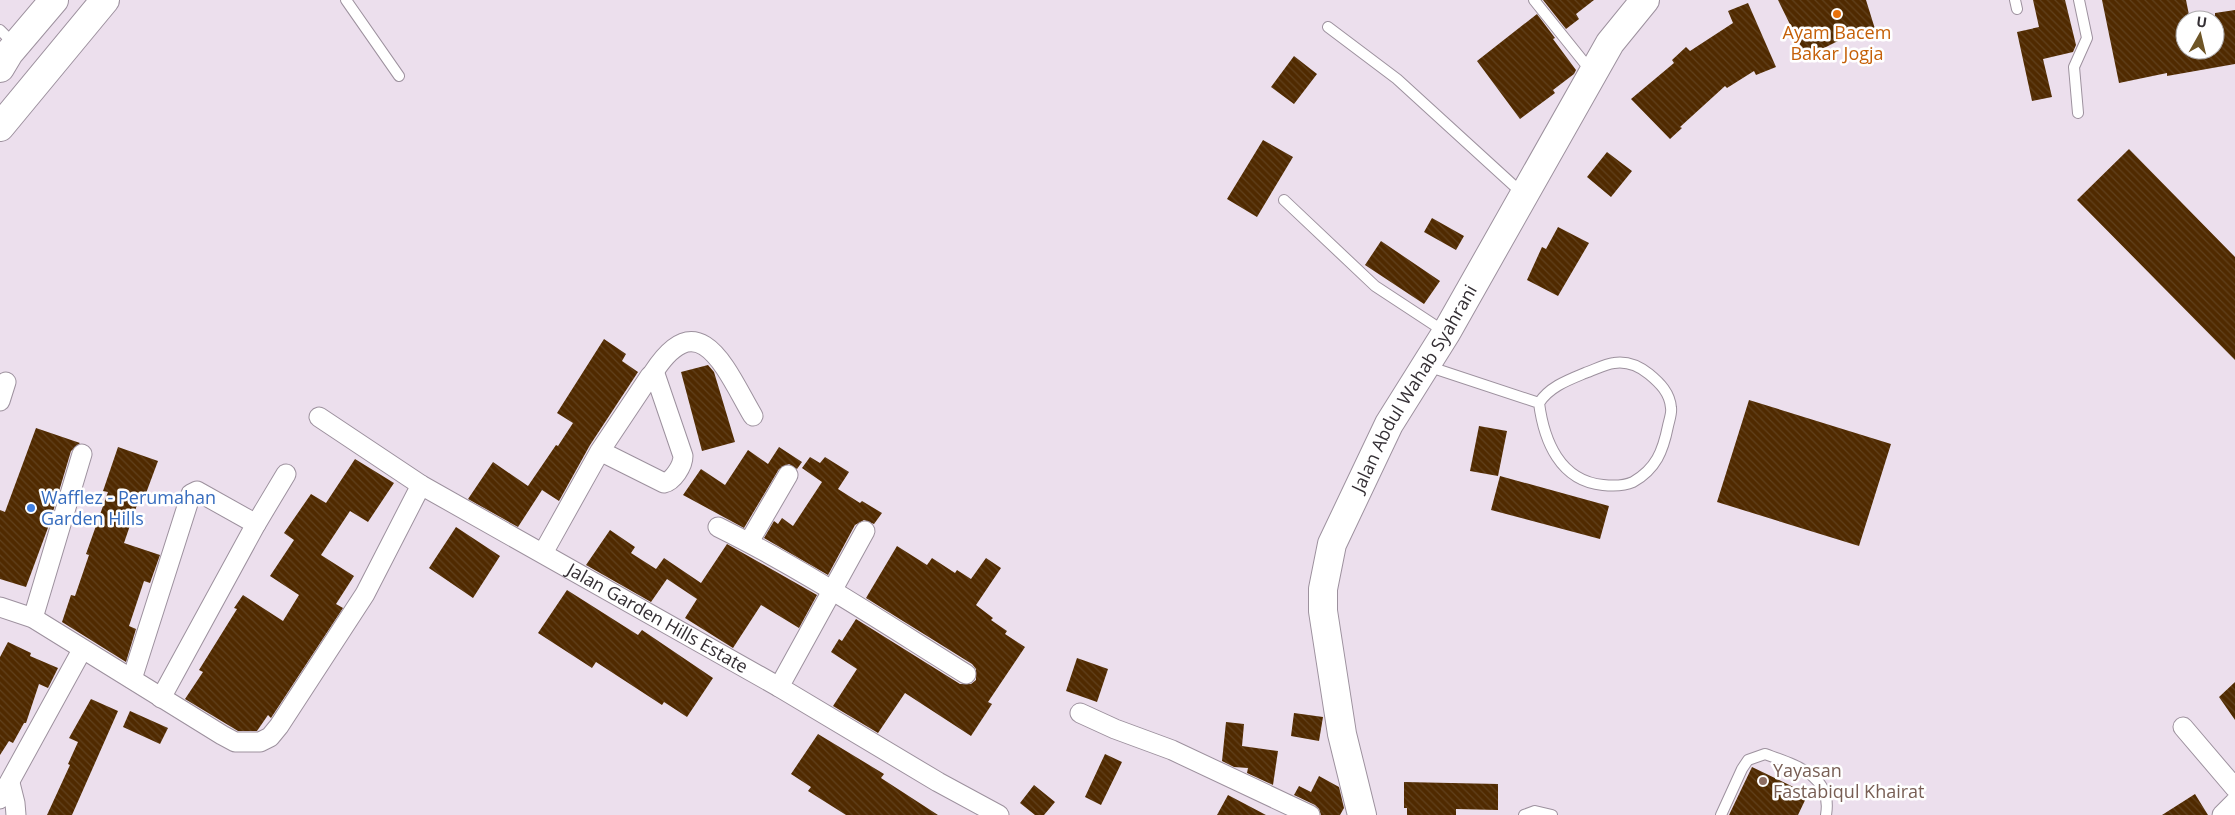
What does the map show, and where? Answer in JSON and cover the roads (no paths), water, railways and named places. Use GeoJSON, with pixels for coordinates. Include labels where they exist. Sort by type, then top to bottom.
{"type":"FeatureCollection","features":[{"type":"Feature","properties":{"kind":"main road"},"geometry":{"type":"LineString","coordinates":[[0,68],[8,38],[54,0]]}},
{"type":"Feature","properties":{"kind":"main road"},"geometry":{"type":"LineString","coordinates":[[0,127],[104,0]]}},
{"type":"Feature","properties":{"kind":"main road","name":"Jalan Abdul Wahab Syahrani"},"geometry":{"type":"LineString","coordinates":[[1362,815],[1342,734],[1322,611],[1324,579],[1332,544],[1389,424],[1446,333],[1592,72],[1610,43],[1645,0]]}},
{"type":"Feature","properties":{"kind":"street"},"geometry":{"type":"LineString","coordinates":[[543,553],[600,450],[663,358],[673,347],[687,342],[697,342],[712,350],[753,416]]}},
{"type":"Feature","properties":{"kind":"street"},"geometry":{"type":"LineString","coordinates":[[600,450],[664,483],[669,482],[682,465],[683,456],[656,376],[653,373]]}},
{"type":"Feature","properties":{"kind":"street"},"geometry":{"type":"LineString","coordinates":[[0,401],[6,382]]}},
{"type":"Feature","properties":{"kind":"street","name":"Jalan Garden Hills Estate"},"geometry":{"type":"LineString","coordinates":[[319,417],[421,485],[779,687],[938,782],[999,815]]}},
{"type":"Feature","properties":{"kind":"street"},"geometry":{"type":"LineString","coordinates":[[33,618],[82,454]]}},
{"type":"Feature","properties":{"kind":"street"},"geometry":{"type":"LineString","coordinates":[[161,698],[256,524],[286,474]]}},
{"type":"Feature","properties":{"kind":"street"},"geometry":{"type":"LineString","coordinates":[[749,542],[788,475]]}},
{"type":"Feature","properties":{"kind":"street"},"geometry":{"type":"LineString","coordinates":[[2,613],[22,613],[33,618],[82,650],[235,742],[260,742],[270,737],[279,726],[322,663],[365,594],[421,485]]}},
{"type":"Feature","properties":{"kind":"street"},"geometry":{"type":"LineString","coordinates":[[132,679],[191,493],[195,491],[203,494],[256,524]]}},
{"type":"Feature","properties":{"kind":"street"},"geometry":{"type":"LineString","coordinates":[[718,527],[749,542],[966,674]]}},
{"type":"Feature","properties":{"kind":"street"},"geometry":{"type":"LineString","coordinates":[[779,687],[865,531]]}},
{"type":"Feature","properties":{"kind":"street"},"geometry":{"type":"LineString","coordinates":[[0,800],[82,650]]}},
{"type":"Feature","properties":{"kind":"street"},"geometry":{"type":"LineString","coordinates":[[1080,713],[1115,729],[1172,750],[1310,815]]}},
{"type":"Feature","properties":{"kind":"street"},"geometry":{"type":"LineString","coordinates":[[2183,727],[2235,788]]}},
{"type":"Feature","properties":{"kind":"street"},"geometry":{"type":"LineString","coordinates":[[10,783],[16,803],[16,815]]}},
{"type":"Feature","properties":{"kind":"street"},"geometry":{"type":"LineString","coordinates":[[2222,815],[2235,802]]}},
{"type":"Feature","properties":{"kind":"lane"},"geometry":{"type":"LineString","coordinates":[[346,0],[400,76]]}},
{"type":"Feature","properties":{"kind":"lane"},"geometry":{"type":"LineString","coordinates":[[1534,0],[1592,72]]}},
{"type":"Feature","properties":{"kind":"lane"},"geometry":{"type":"LineString","coordinates":[[2078,112],[2074,67],[2087,38],[2079,0]]}},
{"type":"Feature","properties":{"kind":"lane"},"geometry":{"type":"LineString","coordinates":[[1328,28],[1397,80],[1523,194]]}},
{"type":"Feature","properties":{"kind":"lane"},"geometry":{"type":"LineString","coordinates":[[1284,200],[1375,286],[1446,333]]}},
{"type":"Feature","properties":{"kind":"lane"},"geometry":{"type":"LineString","coordinates":[[1614,363],[1630,363],[1642,369],[1660,383],[1666,391],[1672,408],[1665,442],[1658,461],[1632,482],[1614,486],[1596,484],[1568,471],[1550,445],[1542,426],[1538,403],[1545,394],[1577,376],[1614,363]]}},
{"type":"Feature","properties":{"kind":"lane"},"geometry":{"type":"LineString","coordinates":[[1426,366],[1538,403]]}},
{"type":"Feature","properties":{"kind":"lane"},"geometry":{"type":"LineString","coordinates":[[1720,815],[1748,760],[1765,754],[1805,769],[1826,791],[1828,802],[1826,815]]}},
{"type":"Feature","properties":{"kind":"lane"},"geometry":{"type":"LineString","coordinates":[[1524,815],[1535,811],[1552,815]]}},
{"type":"Feature","properties":{"kind":"place","name":"Ayam Bacem Bakar Jogja"},"geometry":{"type":"Point","coordinates":[1837,14]}},
{"type":"Feature","properties":{"kind":"place","name":"Wafflez - Perumahan Garden Hills"},"geometry":{"type":"Point","coordinates":[31,508]}},
{"type":"Feature","properties":{"kind":"place","name":"Yayasan Fastabiqul Khairat"},"geometry":{"type":"Point","coordinates":[1763,781]}}]}
